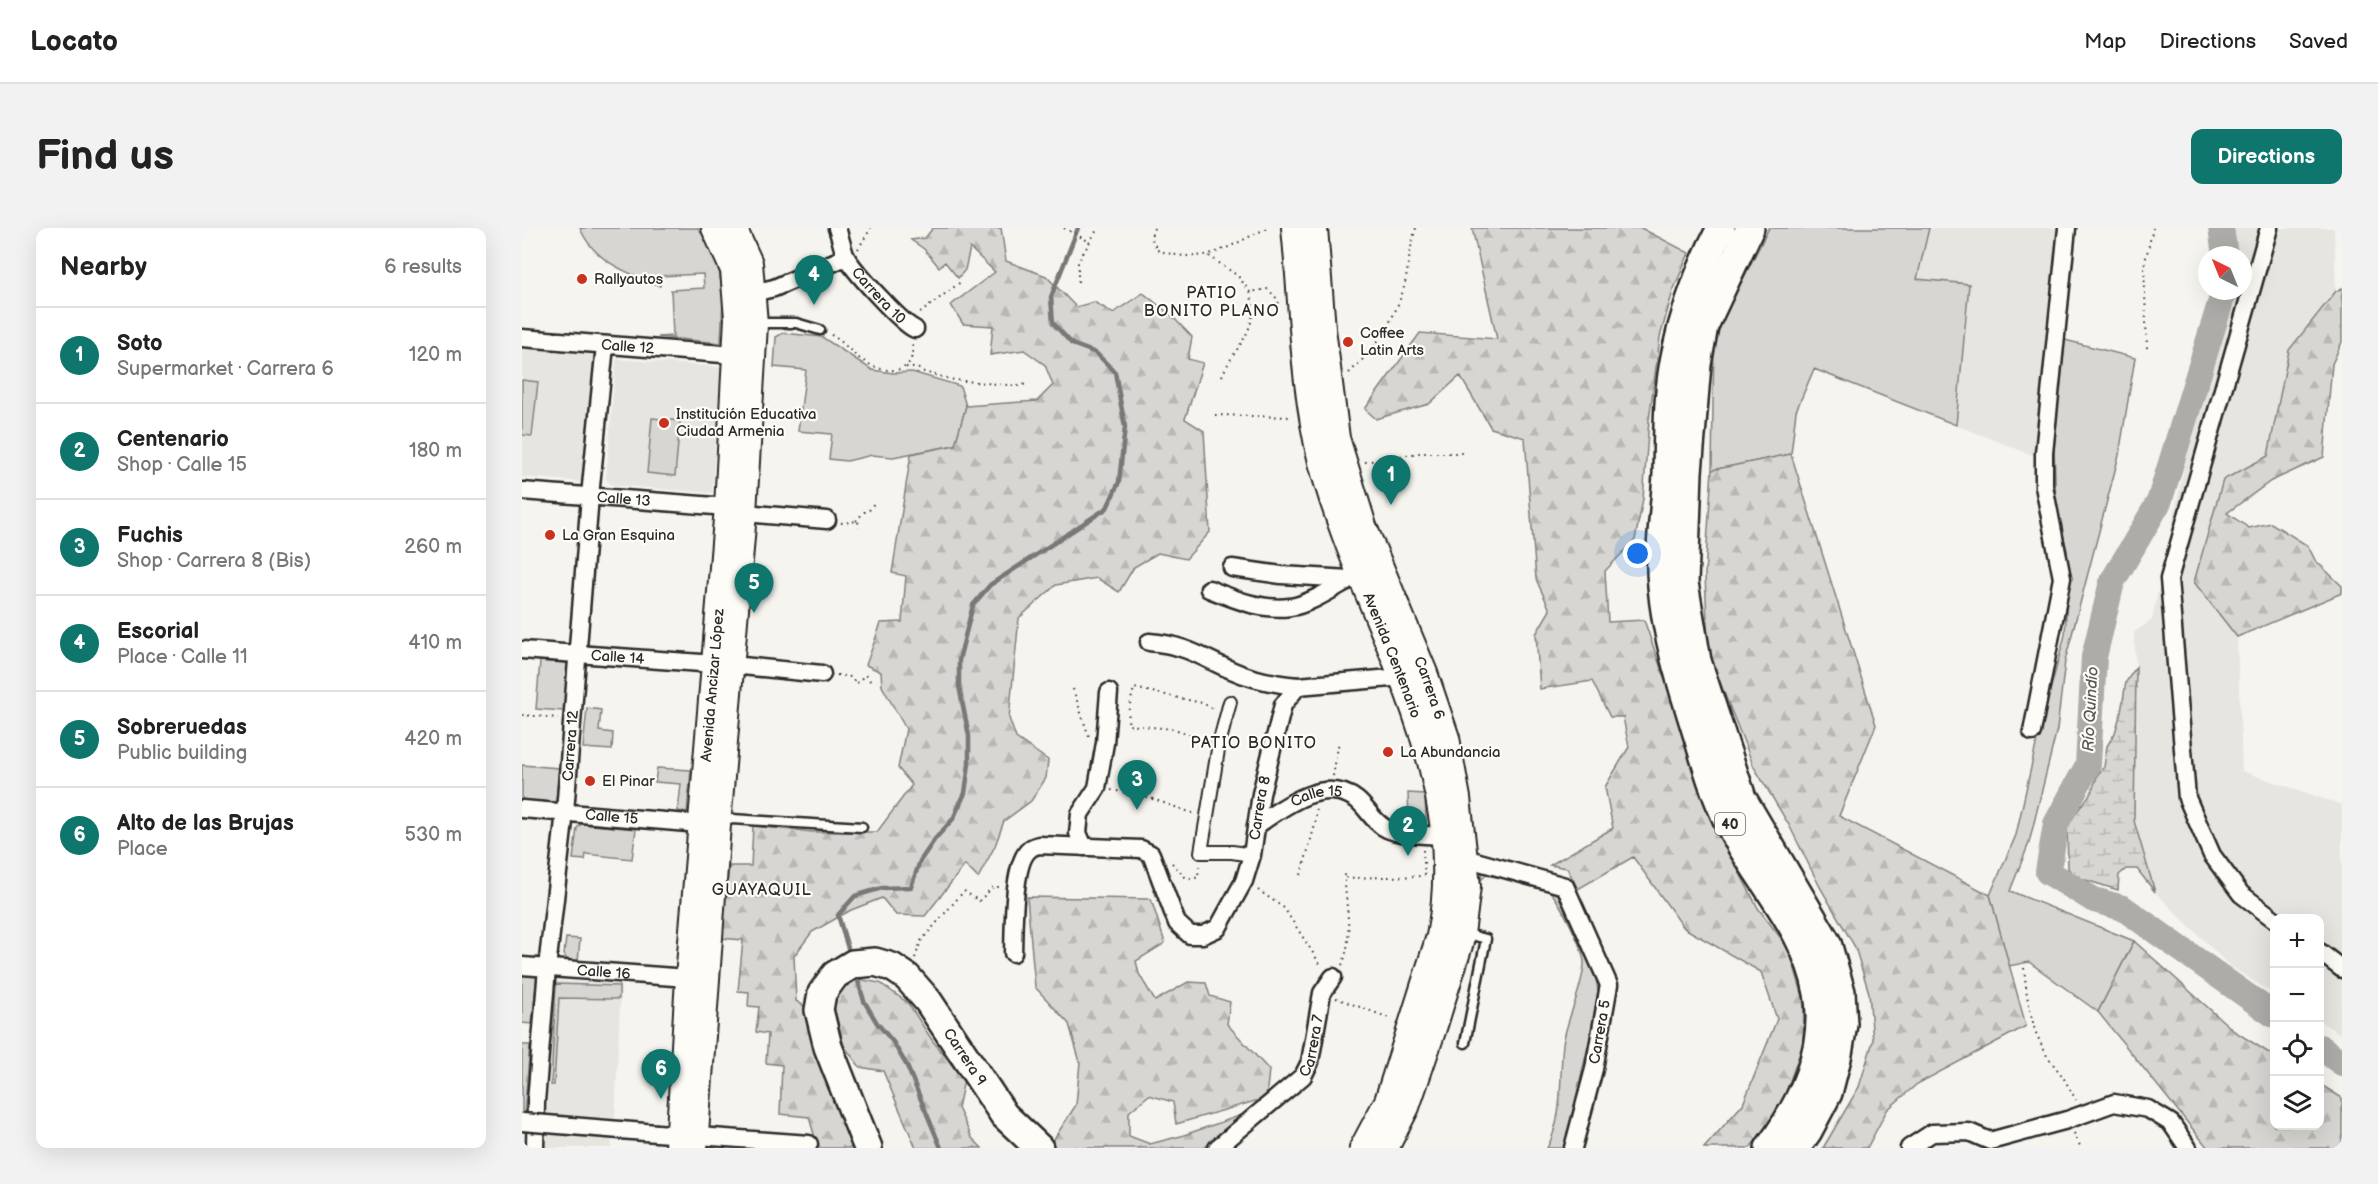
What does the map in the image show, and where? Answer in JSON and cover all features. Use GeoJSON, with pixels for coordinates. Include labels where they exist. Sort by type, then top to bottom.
{"type":"FeatureCollection","features":[{"type":"Feature","properties":{"kind":"main road","name":"Avenida Ancizar López"},"geometry":{"type":"LineString","coordinates":[[714,228],[733,270],[737,318],[735,355],[736,510]]}},
{"type":"Feature","properties":{"kind":"main road","name":"Avenida Ancizar López"},"geometry":{"type":"LineString","coordinates":[[681,1140],[736,510],[755,324],[750,263],[734,228]]}},
{"type":"Feature","properties":{"kind":"main road","name":"Avenida Centenario"},"geometry":{"type":"LineString","coordinates":[[1294,228],[1312,422],[1322,463],[1356,577],[1403,677],[1427,747],[1450,851],[1439,936],[1412,1028],[1387,1101],[1362,1148]]}},
{"type":"Feature","properties":{"kind":"main road","name":"Carrera 6"},"geometry":{"type":"LineString","coordinates":[[1315,228],[1323,329],[1337,438],[1364,526],[1425,673],[1447,738],[1458,798],[1450,851],[1468,886],[1462,933],[1434,1028],[1407,1107],[1386,1148]]}},
{"type":"Feature","properties":{"kind":"main road","name":"40"},"geometry":{"type":"LineString","coordinates":[[1721,228],[1696,286],[1676,353],[1668,419],[1662,584],[1674,658],[1722,810],[1808,953],[1818,994],[1819,1023],[1815,1054],[1806,1086],[1795,1110],[1769,1148]]}},
{"type":"Feature","properties":{"kind":"main road"},"geometry":{"type":"LineString","coordinates":[[1750,228],[1704,326],[1697,364],[1688,472],[1684,583],[1697,661],[1742,798],[1827,943],[1841,992],[1843,1024],[1828,1093],[1796,1148]]}},
{"type":"Feature","properties":{"kind":"main road","name":"Avenida Ancizar López"},"geometry":{"type":"LineString","coordinates":[[681,1140],[688,978],[709,825]]}},
{"type":"Feature","properties":{"kind":"main road"},"geometry":{"type":"LineString","coordinates":[[868,1148],[822,1027],[819,1010],[822,993],[835,975],[853,964],[875,962],[899,972]]}},
{"type":"Feature","properties":{"kind":"main road","name":"Carrera 9"},"geometry":{"type":"LineString","coordinates":[[899,972],[928,1001],[1004,1115],[1039,1148]]}},
{"type":"Feature","properties":{"kind":"street"},"geometry":{"type":"LineString","coordinates":[[753,293],[774,288],[846,257],[837,228]]}},
{"type":"Feature","properties":{"kind":"street"},"geometry":{"type":"LineString","coordinates":[[2032,732],[2062,578],[2044,486],[2044,453],[2067,228]]}},
{"type":"Feature","properties":{"kind":"street"},"geometry":{"type":"LineString","coordinates":[[2270,228],[2169,579],[2187,798],[2212,855],[2241,894],[2270,916]]}},
{"type":"Feature","properties":{"kind":"street","name":"Carrera 10"},"geometry":{"type":"LineString","coordinates":[[846,257],[882,299],[909,326],[915,329]]}},
{"type":"Feature","properties":{"kind":"street","name":"Calle 12"},"geometry":{"type":"LineString","coordinates":[[522,338],[735,355]]}},
{"type":"Feature","properties":{"kind":"street","name":"Carrera 12"},"geometry":{"type":"LineString","coordinates":[[535,1148],[536,1102],[547,968],[565,812],[590,496],[605,345]]}},
{"type":"Feature","properties":{"kind":"street","name":"Calle 13"},"geometry":{"type":"LineString","coordinates":[[522,491],[828,520]]}},
{"type":"Feature","properties":{"kind":"street"},"geometry":{"type":"LineString","coordinates":[[1232,568],[1281,575],[1356,577]]}},
{"type":"Feature","properties":{"kind":"street"},"geometry":{"type":"LineString","coordinates":[[1209,589],[1264,607],[1292,607],[1356,577]]}},
{"type":"Feature","properties":{"kind":"street"},"geometry":{"type":"LineString","coordinates":[[1149,642],[1185,647],[1233,671],[1281,685],[1298,686],[1403,677]]}},
{"type":"Feature","properties":{"kind":"street","name":"Calle 14"},"geometry":{"type":"LineString","coordinates":[[522,650],[822,674]]}},
{"type":"Feature","properties":{"kind":"street","name":"Carrera 8"},"geometry":{"type":"LineString","coordinates":[[1151,854],[1177,923],[1190,935],[1203,935],[1218,928],[1244,881],[1252,855],[1260,794],[1283,705],[1298,686]]}},
{"type":"Feature","properties":{"kind":"street"},"geometry":{"type":"LineString","coordinates":[[1084,847],[1078,833],[1080,814],[1097,788],[1105,744],[1109,692]]}},
{"type":"Feature","properties":{"kind":"street"},"geometry":{"type":"LineString","coordinates":[[1230,702],[1219,744],[1201,852],[1232,852],[1252,855]]}},
{"type":"Feature","properties":{"kind":"street","name":"Calle 15"},"geometry":{"type":"LineString","coordinates":[[1256,826],[1280,809],[1318,792],[1336,790],[1347,793],[1359,801],[1384,828],[1565,886]]}},
{"type":"Feature","properties":{"kind":"street","name":"Calle 15"},"geometry":{"type":"LineString","coordinates":[[522,809],[709,825]]}},
{"type":"Feature","properties":{"kind":"street"},"geometry":{"type":"LineString","coordinates":[[1013,952],[1020,865],[1029,849],[1039,845],[1142,849],[1151,854]]}},
{"type":"Feature","properties":{"kind":"street","name":"Carrera 5"},"geometry":{"type":"LineString","coordinates":[[1565,886],[1608,985],[1594,1069],[1574,1148]]}},
{"type":"Feature","properties":{"kind":"street"},"geometry":{"type":"LineString","coordinates":[[2324,956],[2342,969]]}},
{"type":"Feature","properties":{"kind":"street","name":"Calle 16"},"geometry":{"type":"LineString","coordinates":[[522,966],[688,978]]}},
{"type":"Feature","properties":{"kind":"street","name":"Carrera 7"},"geometry":{"type":"LineString","coordinates":[[1217,1148],[1303,1076],[1310,1062],[1322,993],[1333,977]]}},
{"type":"Feature","properties":{"kind":"street"},"geometry":{"type":"LineString","coordinates":[[1909,1148],[1932,1133],[1970,1132],[1990,1141],[2114,1102],[2148,1109],[2171,1123],[2188,1148]]}},
{"type":"Feature","properties":{"kind":"street"},"geometry":{"type":"LineString","coordinates":[[522,1122],[681,1140],[809,1144]]}},
{"type":"Feature","properties":{"kind":"lane"},"geometry":{"type":"LineString","coordinates":[[755,324],[796,323],[820,330]]}},
{"type":"Feature","properties":{"kind":"lane"},"geometry":{"type":"LineString","coordinates":[[709,825],[732,819],[862,828]]}},
{"type":"Feature","properties":{"kind":"lane"},"geometry":{"type":"LineString","coordinates":[[1462,933],[1486,939],[1465,1043]]}},
{"type":"Feature","properties":{"kind":"path"},"geometry":{"type":"LineString","coordinates":[[846,257],[860,247],[871,228]]}},
{"type":"Feature","properties":{"kind":"path"},"geometry":{"type":"LineString","coordinates":[[1064,228],[1090,242]]}},
{"type":"Feature","properties":{"kind":"path"},"geometry":{"type":"LineString","coordinates":[[1077,282],[1078,262],[1098,228]]}},
{"type":"Feature","properties":{"kind":"path"},"geometry":{"type":"LineString","coordinates":[[1154,228],[1151,237],[1157,250],[1177,257],[1209,256],[1267,228]]}},
{"type":"Feature","properties":{"kind":"path"},"geometry":{"type":"LineString","coordinates":[[1332,389],[1380,341],[1404,288],[1410,245],[1416,228]]}},
{"type":"Feature","properties":{"kind":"path"},"geometry":{"type":"LineString","coordinates":[[2147,348],[2144,266],[2153,228]]}},
{"type":"Feature","properties":{"kind":"path"},"geometry":{"type":"LineString","coordinates":[[1209,256],[1238,276],[1250,292],[1252,301],[1252,321],[1247,335],[1227,364],[1222,376]]}},
{"type":"Feature","properties":{"kind":"path"},"geometry":{"type":"LineString","coordinates":[[1250,292],[1267,289],[1275,296],[1285,314]]}},
{"type":"Feature","properties":{"kind":"path"},"geometry":{"type":"LineString","coordinates":[[906,367],[954,380],[1018,386],[1027,384]]}},
{"type":"Feature","properties":{"kind":"path"},"geometry":{"type":"LineString","coordinates":[[1215,416],[1289,416],[1312,422]]}},
{"type":"Feature","properties":{"kind":"path"},"geometry":{"type":"LineString","coordinates":[[1344,464],[1419,453],[1464,453]]}},
{"type":"Feature","properties":{"kind":"path"},"geometry":{"type":"LineString","coordinates":[[859,528],[857,521],[864,512],[868,512],[874,502]]}},
{"type":"Feature","properties":{"kind":"path"},"geometry":{"type":"LineString","coordinates":[[851,677],[856,684],[865,675],[873,684]]}},
{"type":"Feature","properties":{"kind":"path"},"geometry":{"type":"LineString","coordinates":[[1219,744],[1174,729],[1128,725],[1129,708],[1134,688],[1202,703],[1225,715]]}},
{"type":"Feature","properties":{"kind":"path"},"geometry":{"type":"LineString","coordinates":[[1073,689],[1089,734],[1089,743]]}},
{"type":"Feature","properties":{"kind":"path"},"geometry":{"type":"LineString","coordinates":[[522,715],[573,719]]}},
{"type":"Feature","properties":{"kind":"path"},"geometry":{"type":"LineString","coordinates":[[1336,790],[1332,773],[1339,741]]}},
{"type":"Feature","properties":{"kind":"path"},"geometry":{"type":"LineString","coordinates":[[1097,788],[1144,796],[1206,818]]}},
{"type":"Feature","properties":{"kind":"path"},"geometry":{"type":"LineString","coordinates":[[1301,875],[1315,825],[1318,792]]}},
{"type":"Feature","properties":{"kind":"path"},"geometry":{"type":"LineString","coordinates":[[1151,854],[1166,857],[1186,878],[1198,877]]}},
{"type":"Feature","properties":{"kind":"path"},"geometry":{"type":"LineString","coordinates":[[1244,881],[1284,908],[1324,970],[1333,977],[1347,952],[1348,920],[1345,873]]}},
{"type":"Feature","properties":{"kind":"path"},"geometry":{"type":"LineString","coordinates":[[1345,878],[1424,876]]}},
{"type":"Feature","properties":{"kind":"path"},"geometry":{"type":"LineString","coordinates":[[899,972],[921,941],[964,891],[979,901],[993,887],[1017,888]]}},
{"type":"Feature","properties":{"kind":"path"},"geometry":{"type":"LineString","coordinates":[[2024,968],[2026,996],[2035,1031],[2047,1056],[2063,1077],[2083,1113]]}},
{"type":"Feature","properties":{"kind":"path"},"geometry":{"type":"LineString","coordinates":[[1322,993],[1412,1028]]}},
{"type":"Feature","properties":{"kind":"shaded area"},"geometry":{"type":"Polygon","coordinates":[[[1929,228],[2057,228],[2035,456],[1956,425],[1969,285],[1917,279],[1929,228]]]}},
{"type":"Feature","properties":{"kind":"shaded area"},"geometry":{"type":"Polygon","coordinates":[[[2234,228],[2334,228],[2336,291],[2289,350],[2268,456],[2223,480],[2194,582],[2237,637],[2242,771],[2342,805],[2342,1035],[2324,1024],[2324,914],[2270,914],[2270,991],[2231,967],[2155,892],[2134,821],[2136,667],[2134,632],[2152,620],[2219,300],[2252,300],[2252,246],[2230,246],[2234,228]]]}},
{"type":"Feature","properties":{"kind":"shaded area"},"geometry":{"type":"Polygon","coordinates":[[[522,343],[597,350],[585,482],[522,477],[522,343]]]}},
{"type":"Feature","properties":{"kind":"shaded area","name":"Institución Educativa Ciudad Armenia"},"geometry":{"type":"Polygon","coordinates":[[[616,359],[721,367],[712,493],[612,485],[606,479],[616,359]]]}},
{"type":"Feature","properties":{"kind":"shaded area"},"geometry":{"type":"Polygon","coordinates":[[[554,981],[621,984],[615,1118],[547,1114],[554,981]]]}},
{"type":"Feature","properties":{"kind":"shaded area"},"geometry":{"type":"Polygon","coordinates":[[[543,1134],[612,1139],[611,1148],[542,1148],[543,1134]]]}},
{"type":"Feature","properties":{"kind":"green space"},"geometry":{"type":"Polygon","coordinates":[[[580,228],[698,228],[717,256],[723,298],[721,343],[658,337],[673,336],[671,290],[704,288],[703,274],[660,276],[660,286],[624,271],[603,258],[586,240],[580,228]]]}},
{"type":"Feature","properties":{"kind":"green space"},"geometry":{"type":"Polygon","coordinates":[[[933,228],[1001,228],[1006,261],[1046,276],[1076,307],[1094,302],[1113,313],[1143,293],[1171,315],[1192,337],[1188,359],[1203,363],[1185,419],[1204,431],[1210,532],[1186,559],[1158,553],[1134,567],[1119,592],[1097,578],[1056,585],[1019,618],[1009,718],[1016,738],[1048,760],[1046,778],[1031,801],[1004,821],[995,846],[978,878],[965,865],[925,916],[896,915],[882,898],[851,910],[812,932],[794,956],[796,1001],[809,1009],[857,1148],[818,1148],[809,1117],[780,1114],[782,1065],[766,1063],[768,1034],[756,1032],[759,1007],[748,1006],[749,992],[738,991],[743,940],[721,938],[729,866],[751,866],[753,826],[813,832],[877,832],[912,785],[898,768],[906,729],[882,686],[881,672],[866,665],[881,623],[902,622],[906,576],[892,573],[911,454],[955,445],[966,406],[1037,401],[1053,385],[1045,365],[1024,350],[990,355],[993,326],[963,324],[951,305],[995,272],[970,248],[965,270],[958,278],[945,262],[939,267],[924,249],[911,240],[925,238],[933,228]]]}},
{"type":"Feature","properties":{"kind":"green space"},"geometry":{"type":"Polygon","coordinates":[[[1472,228],[1641,228],[1689,253],[1673,291],[1660,337],[1649,420],[1643,499],[1635,540],[1605,571],[1608,622],[1644,620],[1717,829],[1758,908],[1789,949],[1804,1000],[1803,1044],[1781,1106],[1750,1148],[1704,1148],[1743,1104],[1777,1019],[1761,972],[1684,928],[1633,857],[1578,889],[1567,868],[1550,865],[1613,828],[1605,787],[1629,747],[1623,717],[1610,717],[1592,681],[1540,689],[1536,634],[1550,610],[1536,579],[1525,438],[1491,428],[1460,376],[1429,404],[1376,419],[1365,409],[1420,333],[1497,339],[1472,228]]]}},
{"type":"Feature","properties":{"kind":"green space"},"geometry":{"type":"Polygon","coordinates":[[[1769,228],[1929,228],[1917,279],[1969,284],[1956,425],[1814,369],[1796,411],[1791,454],[1712,470],[1714,336],[1769,228]]]}},
{"type":"Feature","properties":{"kind":"green space"},"geometry":{"type":"Polygon","coordinates":[[[2342,288],[2342,342],[2332,364],[2324,457],[2271,481],[2227,513],[2249,528],[2271,523],[2308,546],[2315,560],[2342,586],[2342,593],[2237,637],[2194,582],[2223,480],[2268,456],[2289,350],[2336,291],[2342,288]]]}},
{"type":"Feature","properties":{"kind":"green space"},"geometry":{"type":"Polygon","coordinates":[[[783,333],[822,337],[872,370],[893,373],[912,372],[960,386],[966,406],[955,445],[893,457],[872,455],[847,461],[829,459],[832,434],[798,431],[806,370],[774,367],[776,337],[783,333]]]}},
{"type":"Feature","properties":{"kind":"green space"},"geometry":{"type":"Polygon","coordinates":[[[2065,340],[2135,358],[2119,455],[2065,661],[2057,729],[2029,843],[2010,891],[2134,941],[2098,1012],[2029,962],[2009,966],[1990,895],[2016,835],[2038,736],[2065,635],[2067,550],[2056,510],[2054,448],[2065,340]]]}},
{"type":"Feature","properties":{"kind":"green space"},"geometry":{"type":"Polygon","coordinates":[[[522,380],[538,382],[532,436],[522,435],[522,380]]]}},
{"type":"Feature","properties":{"kind":"green space"},"geometry":{"type":"Polygon","coordinates":[[[652,418],[680,421],[675,476],[647,473],[652,418]]]}},
{"type":"Feature","properties":{"kind":"green space"},"geometry":{"type":"Polygon","coordinates":[[[1791,454],[1876,725],[1839,816],[1990,895],[2026,1026],[1917,1084],[1887,1110],[1867,1148],[1823,1148],[1859,1087],[1873,1041],[1869,993],[1855,947],[1820,887],[1789,825],[1754,767],[1717,675],[1708,646],[1705,574],[1712,470],[1791,454]]]}},
{"type":"Feature","properties":{"kind":"green space"},"geometry":{"type":"Polygon","coordinates":[[[540,661],[568,663],[564,711],[536,709],[540,661]]]}},
{"type":"Feature","properties":{"kind":"green space"},"geometry":{"type":"Polygon","coordinates":[[[2136,667],[2134,821],[2155,892],[2137,869],[2126,869],[2119,875],[2118,890],[2073,876],[2068,868],[2067,825],[2091,793],[2098,774],[2104,767],[2107,746],[2115,733],[2121,712],[2126,682],[2136,667]]]}},
{"type":"Feature","properties":{"kind":"green space"},"geometry":{"type":"Polygon","coordinates":[[[587,708],[601,710],[599,731],[613,733],[612,750],[583,748],[587,708]]]}},
{"type":"Feature","properties":{"kind":"green space"},"geometry":{"type":"Polygon","coordinates":[[[522,765],[559,768],[556,802],[522,800],[522,765]]]}},
{"type":"Feature","properties":{"kind":"green space"},"geometry":{"type":"Polygon","coordinates":[[[657,768],[691,770],[687,812],[678,811],[681,784],[655,782],[657,768]]]}},
{"type":"Feature","properties":{"kind":"green space"},"geometry":{"type":"Polygon","coordinates":[[[1408,793],[1425,794],[1426,821],[1409,820],[1408,793]]]}},
{"type":"Feature","properties":{"kind":"green space"},"geometry":{"type":"Polygon","coordinates":[[[581,824],[636,829],[632,859],[586,854],[585,860],[573,859],[577,828],[581,824]]]}},
{"type":"Feature","properties":{"kind":"green space"},"geometry":{"type":"Polygon","coordinates":[[[1487,871],[1527,882],[1486,875],[1480,881],[1482,873],[1487,871]]]}},
{"type":"Feature","properties":{"kind":"green space"},"geometry":{"type":"Polygon","coordinates":[[[1527,882],[1556,890],[1588,946],[1598,991],[1590,1038],[1564,1148],[1547,1148],[1556,1123],[1560,1097],[1563,1044],[1584,964],[1576,937],[1552,894],[1542,887],[1527,882]]]}},
{"type":"Feature","properties":{"kind":"green space"},"geometry":{"type":"Polygon","coordinates":[[[1027,897],[1151,899],[1165,943],[1136,961],[1139,974],[1155,1001],[1188,982],[1206,983],[1210,996],[1230,1002],[1227,1024],[1269,1070],[1266,1098],[1176,1124],[1173,1102],[1149,1095],[1129,1112],[1129,1136],[1150,1144],[1245,1114],[1204,1148],[1055,1148],[1050,1145],[1076,1105],[1080,1062],[1069,1024],[1035,987],[1027,897]]]}},
{"type":"Feature","properties":{"kind":"green space"},"geometry":{"type":"Polygon","coordinates":[[[566,938],[580,939],[578,962],[567,960],[564,954],[566,938]]]}},
{"type":"Feature","properties":{"kind":"green space"},"geometry":{"type":"Polygon","coordinates":[[[2134,941],[2234,1031],[2270,1054],[2270,1130],[2324,1130],[2324,1087],[2342,1098],[2342,1148],[2208,1148],[2098,1012],[2134,941]]]}},
{"type":"Feature","properties":{"kind":"green space"},"geometry":{"type":"Polygon","coordinates":[[[522,975],[537,976],[532,1024],[522,1023],[522,975]]]}},
{"type":"Feature","properties":{"kind":"green space"},"geometry":{"type":"Polygon","coordinates":[[[851,978],[880,983],[908,1003],[932,1040],[964,1080],[958,1108],[972,1138],[982,1148],[916,1148],[883,1071],[860,1067],[844,1046],[833,1003],[840,990],[851,978]]]}},
{"type":"Feature","properties":{"kind":"green space"},"geometry":{"type":"Polygon","coordinates":[[[556,984],[619,986],[619,999],[559,998],[554,1085],[551,1085],[556,984]]]}},
{"type":"Feature","properties":{"kind":"green space"},"geometry":{"type":"Polygon","coordinates":[[[522,1045],[530,1045],[524,1115],[522,1115],[522,1045]]]}},
{"type":"Feature","properties":{"kind":"waterway"},"geometry":{"type":"LineString","coordinates":[[850,955],[838,915],[855,896],[882,888],[911,887],[920,861],[953,819],[965,793],[969,764],[969,736],[959,686],[959,660],[973,605],[990,585],[1107,508],[1119,482],[1125,427],[1115,372],[1096,353],[1072,344],[1053,323],[1051,297],[1078,228]]}},
{"type":"Feature","properties":{"kind":"waterway","name":"Río Quindío"},"geometry":{"type":"LineString","coordinates":[[2221,228],[2224,246]]}},
{"type":"Feature","properties":{"kind":"waterway","name":"Río Quindío"},"geometry":{"type":"LineString","coordinates":[[2221,300],[2159,502],[2112,582],[2094,657],[2088,765],[2056,824],[2048,872],[2094,900],[2123,908],[2270,1012]]}},
{"type":"Feature","properties":{"kind":"waterway"},"geometry":{"type":"LineString","coordinates":[[856,974],[864,1001],[907,1066],[941,1148]]}},
{"type":"Feature","properties":{"kind":"waterway","name":"Río Quindío"},"geometry":{"type":"LineString","coordinates":[[2324,1050],[2342,1063]]}},
{"type":"Feature","properties":{"kind":"place","name":"Rallyautos"},"geometry":{"type":"Point","coordinates":[582,279]}},
{"type":"Feature","properties":{"kind":"place","name":"Escorial"},"geometry":{"type":"Point","coordinates":[814,305]}},
{"type":"Feature","properties":{"kind":"place","name":"Coffee Latin Arts"},"geometry":{"type":"Point","coordinates":[1348,342]}},
{"type":"Feature","properties":{"kind":"place","name":"Institución Educativa Ciudad Armenia"},"geometry":{"type":"Point","coordinates":[664,423]}},
{"type":"Feature","properties":{"kind":"place","name":"Soto"},"geometry":{"type":"Point","coordinates":[1391,505]}},
{"type":"Feature","properties":{"kind":"place","name":"La Gran Esquina"},"geometry":{"type":"Point","coordinates":[550,535]}},
{"type":"Feature","properties":{"kind":"place","name":"Sobreruedas"},"geometry":{"type":"Point","coordinates":[754,613]}},
{"type":"Feature","properties":{"kind":"place","name":"La Abundancia"},"geometry":{"type":"Point","coordinates":[1388,752]}},
{"type":"Feature","properties":{"kind":"place","name":"El Pinar"},"geometry":{"type":"Point","coordinates":[590,781]}},
{"type":"Feature","properties":{"kind":"place","name":"Fuchis"},"geometry":{"type":"Point","coordinates":[1137,810]}},
{"type":"Feature","properties":{"kind":"place","name":"Centenario"},"geometry":{"type":"Point","coordinates":[1408,856]}},
{"type":"Feature","properties":{"kind":"place","name":"Alto de las Brujas"},"geometry":{"type":"Point","coordinates":[661,1099]}},
{"type":"Feature","properties":{"kind":"district","name":"PATIO BONITO PLANO"},"geometry":{"type":"Point","coordinates":[1212,302]}},
{"type":"Feature","properties":{"kind":"district","name":"PATIO BONITO"},"geometry":{"type":"Point","coordinates":[1254,743]}},
{"type":"Feature","properties":{"kind":"district","name":"GUAYAQUIL"},"geometry":{"type":"Point","coordinates":[762,890]}}]}
